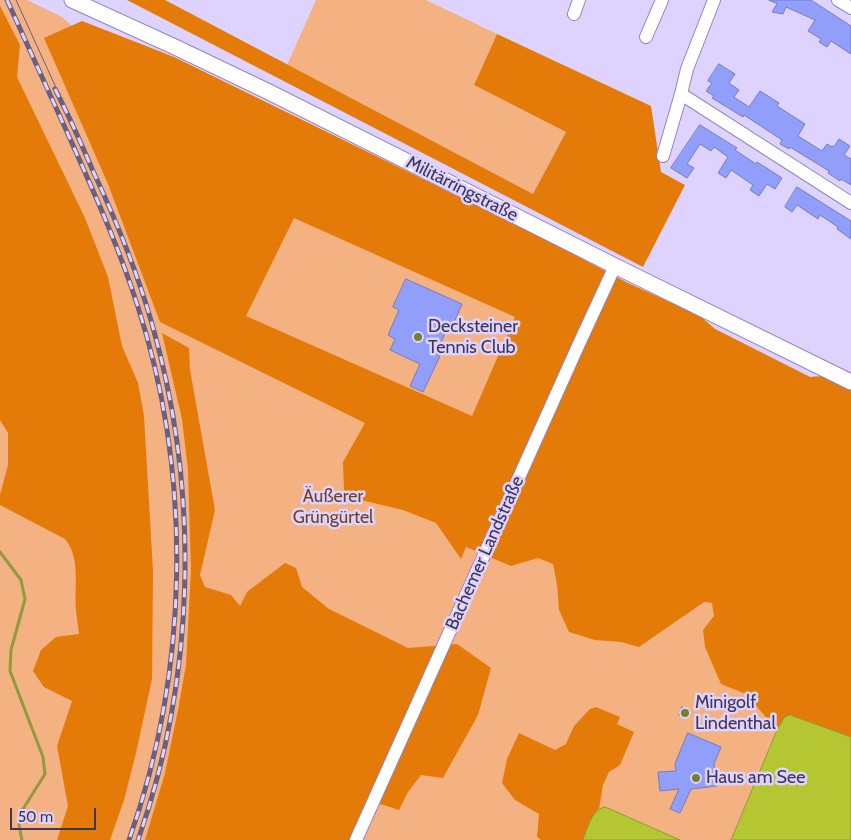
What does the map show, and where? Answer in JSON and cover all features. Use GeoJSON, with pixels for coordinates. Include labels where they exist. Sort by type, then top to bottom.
{"type":"FeatureCollection","features":[{"type":"Feature","properties":{"kind":"main road","name":"Militärringstraße"},"geometry":{"type":"LineString","coordinates":[[72,0],[175,46],[261,88],[851,382]]}},
{"type":"Feature","properties":{"kind":"street"},"geometry":{"type":"LineString","coordinates":[[574,14],[579,0]]}},
{"type":"Feature","properties":{"kind":"street"},"geometry":{"type":"LineString","coordinates":[[646,37],[662,0]]}},
{"type":"Feature","properties":{"kind":"street"},"geometry":{"type":"LineString","coordinates":[[663,156],[681,94],[686,69],[714,0]]}},
{"type":"Feature","properties":{"kind":"street"},"geometry":{"type":"LineString","coordinates":[[838,0],[851,8]]}},
{"type":"Feature","properties":{"kind":"street"},"geometry":{"type":"LineString","coordinates":[[681,94],[851,203]]}},
{"type":"Feature","properties":{"kind":"street","name":"Bachemer Landstraße"},"geometry":{"type":"LineString","coordinates":[[356,840],[615,266]]}},
{"type":"Feature","properties":{"kind":"green space","name":"Äußerer Grüngürtel"},"geometry":{"type":"Polygon","coordinates":[[[0,0],[27,0],[62,17],[72,26],[82,21],[174,57],[539,236],[628,283],[700,316],[715,329],[810,377],[823,376],[851,389],[851,840],[0,840],[0,0]]]}},
{"type":"Feature","properties":{"kind":"green space"},"geometry":{"type":"Polygon","coordinates":[[[316,0],[426,0],[497,34],[474,85],[566,132],[533,194],[287,65],[316,0]]]}},
{"type":"Feature","properties":{"kind":"shaded area"},"geometry":{"type":"Polygon","coordinates":[[[127,0],[165,0],[533,194],[566,132],[474,85],[497,34],[651,106],[661,172],[685,185],[643,267],[127,0]]]}},
{"type":"Feature","properties":{"kind":"shaded area"},"geometry":{"type":"Polygon","coordinates":[[[0,6],[20,45],[17,77],[85,218],[108,277],[122,346],[138,383],[144,416],[153,571],[152,679],[124,800],[110,840],[57,840],[68,806],[57,746],[72,701],[44,687],[33,671],[41,650],[56,637],[79,634],[76,610],[76,573],[73,555],[65,539],[0,505],[0,495],[8,465],[8,433],[0,420],[0,6]]]}},
{"type":"Feature","properties":{"kind":"shaded area"},"geometry":{"type":"Polygon","coordinates":[[[82,21],[174,57],[539,236],[628,283],[700,316],[715,329],[810,377],[823,376],[851,389],[851,737],[790,715],[784,718],[777,730],[746,694],[721,684],[705,647],[703,630],[714,616],[712,603],[704,602],[639,647],[621,642],[595,640],[569,632],[559,610],[553,564],[538,558],[511,566],[466,547],[461,559],[436,523],[403,510],[365,501],[344,491],[343,462],[365,423],[160,322],[108,184],[44,38],[82,21]],[[294,218],[246,316],[472,416],[515,317],[294,218]]]}},
{"type":"Feature","properties":{"kind":"shaded area"},"geometry":{"type":"Polygon","coordinates":[[[162,333],[189,348],[190,370],[215,510],[200,575],[205,587],[231,595],[240,606],[247,592],[285,563],[296,568],[302,587],[329,609],[408,648],[457,644],[491,668],[478,715],[443,778],[421,775],[408,792],[399,810],[368,800],[350,840],[145,840],[165,773],[186,665],[191,570],[188,470],[182,419],[162,333]]]}},
{"type":"Feature","properties":{"kind":"shaded area"},"geometry":{"type":"Polygon","coordinates":[[[596,707],[620,717],[617,724],[634,732],[620,765],[609,772],[603,785],[599,809],[595,813],[583,840],[541,840],[537,837],[539,814],[515,800],[502,783],[507,759],[519,733],[555,750],[566,744],[574,726],[590,709],[596,707]]]}},
{"type":"Feature","properties":{"kind":"shaded area"},"geometry":{"type":"Polygon","coordinates":[[[790,715],[851,737],[851,840],[731,840],[777,730],[784,718],[790,715]]]}},
{"type":"Feature","properties":{"kind":"shaded area"},"geometry":{"type":"Polygon","coordinates":[[[604,807],[680,840],[583,840],[593,816],[604,807]]]}},
{"type":"Feature","properties":{"kind":"building"},"geometry":{"type":"Polygon","coordinates":[[[769,0],[811,0],[851,26],[851,54],[831,41],[827,47],[819,42],[821,39],[808,31],[815,20],[786,7],[783,14],[772,12],[777,4],[769,0]]]}},
{"type":"Feature","properties":{"kind":"building"},"geometry":{"type":"Polygon","coordinates":[[[719,64],[735,74],[729,83],[739,90],[734,97],[749,107],[760,91],[779,103],[777,106],[805,124],[798,136],[822,151],[827,144],[834,147],[839,139],[850,146],[844,155],[851,159],[851,185],[841,179],[840,181],[828,173],[829,171],[790,147],[789,149],[780,144],[782,140],[744,115],[743,117],[712,98],[714,96],[706,91],[712,83],[708,81],[719,64]]]}},
{"type":"Feature","properties":{"kind":"building"},"geometry":{"type":"Polygon","coordinates":[[[700,125],[737,148],[735,150],[756,164],[757,162],[782,178],[775,189],[767,184],[759,196],[750,190],[753,185],[731,170],[726,178],[718,173],[728,157],[714,147],[711,151],[700,144],[687,164],[694,168],[687,178],[671,168],[700,125]]]}},
{"type":"Feature","properties":{"kind":"building"},"geometry":{"type":"Polygon","coordinates":[[[797,187],[851,221],[851,239],[837,229],[838,227],[820,215],[818,219],[797,205],[792,212],[785,207],[797,187]]]}},
{"type":"Feature","properties":{"kind":"building","name":"Decksteiner Tennis Club"},"geometry":{"type":"Polygon","coordinates":[[[406,279],[462,304],[450,332],[446,331],[436,354],[440,356],[423,392],[410,386],[420,364],[390,350],[395,339],[388,335],[399,310],[393,307],[406,279]]]}},
{"type":"Feature","properties":{"kind":"building"},"geometry":{"type":"Polygon","coordinates":[[[682,707],[690,710],[687,718],[679,715],[682,707]]]}},
{"type":"Feature","properties":{"kind":"building","name":"Haus am See"},"geometry":{"type":"Polygon","coordinates":[[[688,733],[721,747],[714,764],[717,786],[691,789],[680,813],[670,809],[679,789],[660,791],[658,772],[676,771],[675,764],[688,733]]]}},
{"type":"Feature","properties":{"kind":"waterway"},"geometry":{"type":"LineString","coordinates":[[0,552],[21,580],[25,599],[11,650],[10,671],[43,757],[45,774],[23,809],[19,825],[22,840]]}},
{"type":"Feature","properties":{"kind":"tram line"},"geometry":{"type":"LineString","coordinates":[[16,0],[74,127]]}},
{"type":"Feature","properties":{"kind":"railway"},"geometry":{"type":"LineString","coordinates":[[7,0],[123,262],[156,372],[168,439],[175,506],[177,574],[173,642],[163,709],[149,776],[129,840]]}},
{"type":"Feature","properties":{"kind":"railway"},"geometry":{"type":"LineString","coordinates":[[55,89],[110,208],[140,285],[168,387],[178,452],[184,517],[185,583],[181,649],[171,714],[157,778],[138,840]]}},
{"type":"Feature","properties":{"kind":"place","name":"Decksteiner Tennis Club"},"geometry":{"type":"Point","coordinates":[418,337]}},
{"type":"Feature","properties":{"kind":"place","name":"Minigolf Lindenthal"},"geometry":{"type":"Point","coordinates":[685,713]}},
{"type":"Feature","properties":{"kind":"place","name":"Haus am See"},"geometry":{"type":"Point","coordinates":[696,778]}}]}
